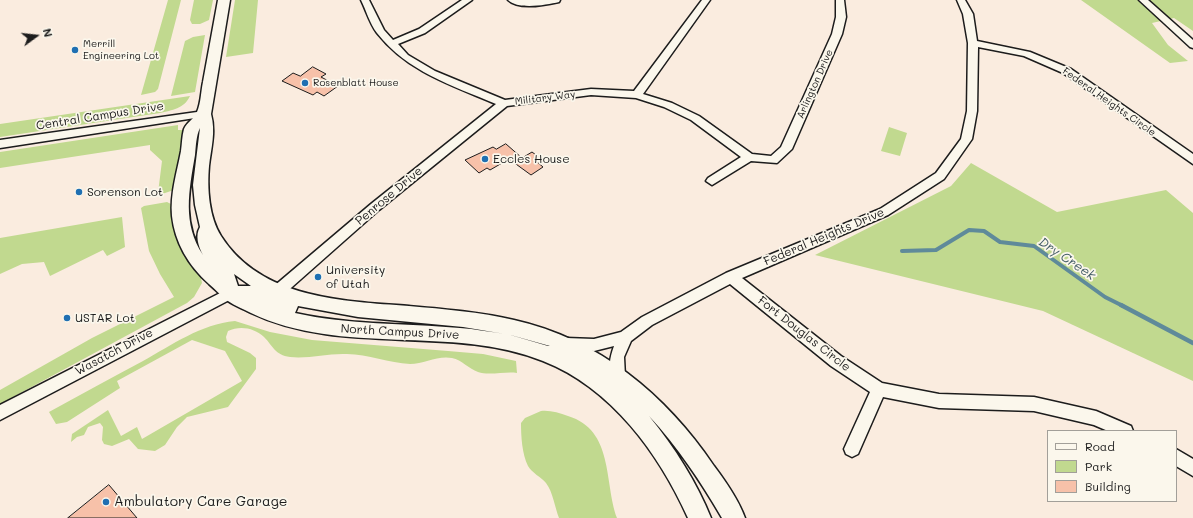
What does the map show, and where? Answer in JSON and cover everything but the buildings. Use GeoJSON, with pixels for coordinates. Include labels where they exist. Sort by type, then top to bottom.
{"type":"FeatureCollection","features":[{"type":"Feature","properties":{"kind":"main road","name":"North Campus Drive"},"geometry":{"type":"LineString","coordinates":[[224,0],[204,114],[208,125],[201,186],[207,224],[216,242],[233,262],[252,278],[278,291],[308,302],[334,307],[478,321],[534,332],[582,353],[618,377],[650,405],[689,448],[707,472],[734,518]]}},
{"type":"Feature","properties":{"kind":"main road","name":"North Campus Drive"},"geometry":{"type":"LineString","coordinates":[[204,114],[192,128],[181,195],[181,220],[193,253],[210,275],[230,293],[259,309],[303,324],[338,328],[475,336],[515,343],[566,362],[599,383],[620,401],[644,427],[672,463],[700,518]]}},
{"type":"Feature","properties":{"kind":"main road"},"geometry":{"type":"LineString","coordinates":[[207,224],[205,236],[207,248],[228,277],[230,293],[254,294],[291,308],[312,309],[334,307]]}},
{"type":"Feature","properties":{"kind":"street","name":"Military Way"},"geometry":{"type":"LineString","coordinates":[[365,0],[380,31],[404,57],[431,73],[504,103],[591,92],[638,95],[668,104],[696,118],[749,157]]}},
{"type":"Feature","properties":{"kind":"street"},"geometry":{"type":"LineString","coordinates":[[391,44],[422,30],[468,0]]}},
{"type":"Feature","properties":{"kind":"street"},"geometry":{"type":"LineString","coordinates":[[512,0],[530,4],[556,0]]}},
{"type":"Feature","properties":{"kind":"street"},"geometry":{"type":"LineString","coordinates":[[638,95],[706,0]]}},
{"type":"Feature","properties":{"kind":"street","name":"Arlington Drive"},"geometry":{"type":"LineString","coordinates":[[749,157],[773,160],[786,149],[837,34],[841,17],[840,0]]}},
{"type":"Feature","properties":{"kind":"street","name":"Federal Heights Drive"},"geometry":{"type":"LineString","coordinates":[[564,344],[594,345],[625,337],[647,321],[731,277],[884,212],[940,176],[966,139],[972,111],[973,43],[968,14],[961,0]]}},
{"type":"Feature","properties":{"kind":"street"},"geometry":{"type":"LineString","coordinates":[[1143,0],[1193,45]]}},
{"type":"Feature","properties":{"kind":"street","name":"Federal Heights Circle"},"geometry":{"type":"LineString","coordinates":[[973,43],[1026,54],[1061,68],[1193,160]]}},
{"type":"Feature","properties":{"kind":"street","name":"Penrose Drive"},"geometry":{"type":"LineString","coordinates":[[278,291],[381,202],[504,103]]}},
{"type":"Feature","properties":{"kind":"street","name":"Central Campus Drive"},"geometry":{"type":"LineString","coordinates":[[0,144],[204,114]]}},
{"type":"Feature","properties":{"kind":"street"},"geometry":{"type":"LineString","coordinates":[[712,181],[749,157]]}},
{"type":"Feature","properties":{"kind":"street","name":"Fort Douglas Circle"},"geometry":{"type":"LineString","coordinates":[[731,277],[836,361],[879,389],[939,401],[1034,404],[1096,418],[1122,430]]}},
{"type":"Feature","properties":{"kind":"street","name":"Wasatch Drive"},"geometry":{"type":"LineString","coordinates":[[0,413],[230,293]]}},
{"type":"Feature","properties":{"kind":"street"},"geometry":{"type":"LineString","coordinates":[[618,377],[617,357],[625,337]]}},
{"type":"Feature","properties":{"kind":"street"},"geometry":{"type":"LineString","coordinates":[[852,449],[879,389]]}},
{"type":"Feature","properties":{"kind":"street"},"geometry":{"type":"LineString","coordinates":[[1177,459],[1193,468]]}},
{"type":"Feature","properties":{"kind":"green space"},"geometry":{"type":"Polygon","coordinates":[[[168,0],[181,0],[158,89],[155,92],[141,95],[168,0]]]}},
{"type":"Feature","properties":{"kind":"green space"},"geometry":{"type":"Polygon","coordinates":[[[194,0],[213,0],[209,20],[200,24],[192,24],[190,20],[194,0]]]}},
{"type":"Feature","properties":{"kind":"green space"},"geometry":{"type":"Polygon","coordinates":[[[235,0],[258,0],[253,53],[226,57],[235,0]]]}},
{"type":"Feature","properties":{"kind":"green space"},"geometry":{"type":"Polygon","coordinates":[[[1081,0],[1193,0],[1193,31],[1174,18],[1152,23],[1168,45],[1188,61],[1170,63],[1081,0]]]}},
{"type":"Feature","properties":{"kind":"green space"},"geometry":{"type":"Polygon","coordinates":[[[205,35],[195,92],[171,96],[185,41],[193,37],[205,35]]]}},
{"type":"Feature","properties":{"kind":"green space"},"geometry":{"type":"Polygon","coordinates":[[[190,96],[181,106],[173,110],[160,113],[0,137],[0,124],[190,96]]]}},
{"type":"Feature","properties":{"kind":"green space"},"geometry":{"type":"Polygon","coordinates":[[[178,125],[178,130],[185,130],[174,190],[162,194],[158,193],[162,161],[150,150],[150,145],[0,168],[0,152],[178,125]]]}},
{"type":"Feature","properties":{"kind":"green space"},"geometry":{"type":"Polygon","coordinates":[[[889,127],[907,133],[900,156],[881,151],[889,127]]]}},
{"type":"Feature","properties":{"kind":"green space"},"geometry":{"type":"Polygon","coordinates":[[[971,163],[1057,212],[1166,190],[1193,213],[1193,381],[1043,311],[815,255],[951,186],[971,163]]]}},
{"type":"Feature","properties":{"kind":"green space"},"geometry":{"type":"Polygon","coordinates":[[[167,202],[173,205],[200,273],[202,283],[194,297],[187,303],[0,404],[0,390],[92,338],[174,297],[160,274],[149,251],[141,208],[144,206],[167,202]]]}},
{"type":"Feature","properties":{"kind":"green space"},"geometry":{"type":"Polygon","coordinates":[[[122,217],[125,247],[107,256],[103,250],[50,276],[44,262],[22,264],[0,274],[0,238],[122,217]]]}},
{"type":"Feature","properties":{"kind":"green space"},"geometry":{"type":"Polygon","coordinates":[[[235,321],[270,332],[312,340],[483,354],[516,361],[517,373],[482,373],[475,371],[456,359],[447,357],[410,364],[355,354],[290,357],[285,356],[275,350],[264,337],[256,331],[247,328],[237,328],[228,331],[226,337],[227,342],[250,353],[256,358],[256,369],[228,407],[187,417],[177,427],[165,445],[155,451],[138,449],[129,439],[112,446],[104,444],[102,440],[103,427],[100,423],[88,427],[84,435],[77,437],[71,442],[72,434],[108,410],[121,436],[137,427],[142,439],[242,381],[225,351],[192,340],[117,381],[120,388],[67,422],[56,424],[49,412],[187,336],[210,326],[235,321]]]}},
{"type":"Feature","properties":{"kind":"green space"},"geometry":{"type":"Polygon","coordinates":[[[541,411],[551,411],[568,416],[583,423],[593,433],[600,445],[605,459],[617,518],[559,518],[552,495],[546,483],[528,466],[523,451],[521,423],[525,418],[541,411]]]}},
{"type":"Feature","properties":{"kind":"waterway","name":"Dry Creek"},"geometry":{"type":"LineString","coordinates":[[902,251],[936,250],[969,230],[984,231],[1000,242],[1034,246],[1105,297],[1121,305]]}},
{"type":"Feature","properties":{"kind":"waterway","name":"Dry Creek"},"geometry":{"type":"LineString","coordinates":[[1121,305],[1193,343]]}},
{"type":"Feature","properties":{"kind":"place","name":"Merrill Engineering Lot"},"geometry":{"type":"Point","coordinates":[75,50]}},
{"type":"Feature","properties":{"kind":"place","name":"Rosenblatt House"},"geometry":{"type":"Point","coordinates":[305,83]}},
{"type":"Feature","properties":{"kind":"place","name":"Eccles House"},"geometry":{"type":"Point","coordinates":[485,159]}},
{"type":"Feature","properties":{"kind":"place","name":"Sorenson Lot"},"geometry":{"type":"Point","coordinates":[79,192]}},
{"type":"Feature","properties":{"kind":"place","name":"University of Utah"},"geometry":{"type":"Point","coordinates":[318,277]}},
{"type":"Feature","properties":{"kind":"place","name":"USTAR Lot"},"geometry":{"type":"Point","coordinates":[67,318]}},
{"type":"Feature","properties":{"kind":"place","name":"Ambulatory Care Garage"},"geometry":{"type":"Point","coordinates":[106,502]}}]}
